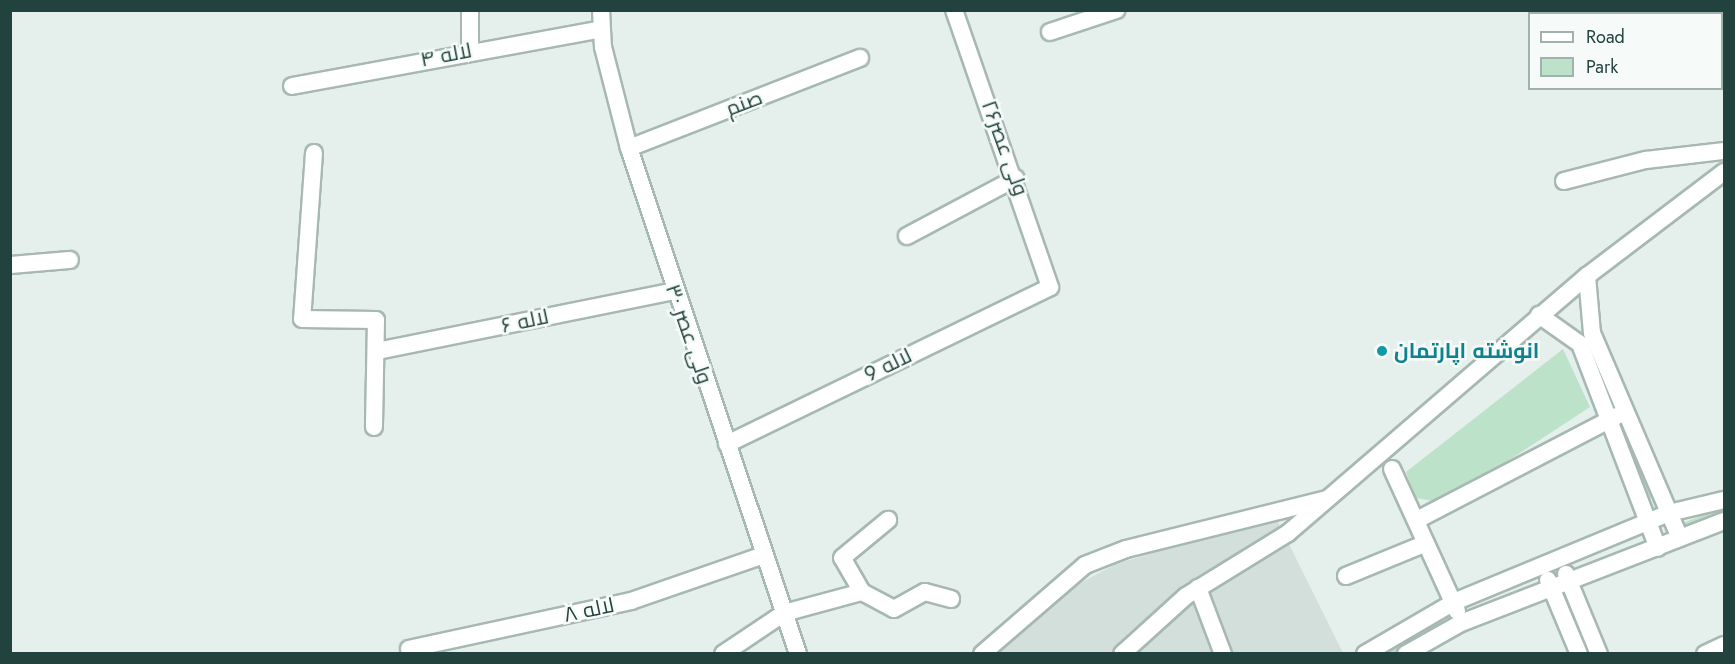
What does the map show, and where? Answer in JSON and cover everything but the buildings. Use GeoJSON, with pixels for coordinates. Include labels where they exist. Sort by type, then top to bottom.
{"type":"FeatureCollection","features":[{"type":"Feature","properties":{"kind":"street"},"geometry":{"type":"LineString","coordinates":[[470,10],[470,50]]}},
{"type":"Feature","properties":{"kind":"street","name":"ولی عصر ۳۰"},"geometry":{"type":"LineString","coordinates":[[600,10],[602,29],[628,148],[674,291],[798,654]]}},
{"type":"Feature","properties":{"kind":"street","name":"ولی عصر۲۶"},"geometry":{"type":"LineString","coordinates":[[954,10],[1016,178],[1050,287]]}},
{"type":"Feature","properties":{"kind":"street"},"geometry":{"type":"LineString","coordinates":[[1050,32],[1116,10]]}},
{"type":"Feature","properties":{"kind":"street","name":"لاله ۴"},"geometry":{"type":"LineString","coordinates":[[292,86],[470,50],[602,29]]}},
{"type":"Feature","properties":{"kind":"street","name":"صنم"},"geometry":{"type":"LineString","coordinates":[[628,148],[860,58]]}},
{"type":"Feature","properties":{"kind":"street"},"geometry":{"type":"LineString","coordinates":[[1564,181],[1646,160],[1725,151]]}},
{"type":"Feature","properties":{"kind":"street"},"geometry":{"type":"LineString","coordinates":[[314,153],[302,319],[376,320],[374,427]]}},
{"type":"Feature","properties":{"kind":"street"},"geometry":{"type":"LineString","coordinates":[[1122,654],[1198,588],[1288,533],[1539,315],[1681,200],[1725,172]]}},
{"type":"Feature","properties":{"kind":"street"},"geometry":{"type":"LineString","coordinates":[[907,236],[1016,178]]}},
{"type":"Feature","properties":{"kind":"street"},"geometry":{"type":"LineString","coordinates":[[10,266],[70,260]]}},
{"type":"Feature","properties":{"kind":"street"},"geometry":{"type":"LineString","coordinates":[[1587,276],[1592,333],[1680,538]]}},
{"type":"Feature","properties":{"kind":"street","name":"لاله 9"},"geometry":{"type":"LineString","coordinates":[[727,444],[1050,287]]}},
{"type":"Feature","properties":{"kind":"street","name":"لاله ۶"},"geometry":{"type":"LineString","coordinates":[[377,351],[674,291]]}},
{"type":"Feature","properties":{"kind":"street"},"geometry":{"type":"LineString","coordinates":[[1539,315],[1580,344],[1651,522],[1658,548]]}},
{"type":"Feature","properties":{"kind":"street"},"geometry":{"type":"LineString","coordinates":[[1417,520],[1626,412]]}},
{"type":"Feature","properties":{"kind":"street"},"geometry":{"type":"LineString","coordinates":[[1392,469],[1417,520],[1424,544],[1454,602],[1461,623]]}},
{"type":"Feature","properties":{"kind":"street"},"geometry":{"type":"LineString","coordinates":[[982,654],[1085,565],[1126,549],[1330,498]]}},
{"type":"Feature","properties":{"kind":"street"},"geometry":{"type":"LineString","coordinates":[[1365,654],[1454,602],[1669,513],[1725,500]]}},
{"type":"Feature","properties":{"kind":"street"},"geometry":{"type":"LineString","coordinates":[[888,520],[842,558],[862,592],[894,609],[925,592],[951,599]]}},
{"type":"Feature","properties":{"kind":"street"},"geometry":{"type":"LineString","coordinates":[[1406,654],[1461,623],[1570,583],[1725,521]]}},
{"type":"Feature","properties":{"kind":"street"},"geometry":{"type":"LineString","coordinates":[[1346,576],[1424,544]]}},
{"type":"Feature","properties":{"kind":"street","name":"لاله ۸"},"geometry":{"type":"LineString","coordinates":[[409,649],[631,601],[764,555]]}},
{"type":"Feature","properties":{"kind":"street"},"geometry":{"type":"LineString","coordinates":[[1559,560],[1599,654]]}},
{"type":"Feature","properties":{"kind":"street"},"geometry":{"type":"LineString","coordinates":[[1542,567],[1579,654]]}},
{"type":"Feature","properties":{"kind":"street"},"geometry":{"type":"LineString","coordinates":[[1198,588],[1223,654]]}},
{"type":"Feature","properties":{"kind":"street"},"geometry":{"type":"LineString","coordinates":[[723,654],[784,613],[862,592]]}},
{"type":"Feature","properties":{"kind":"street"},"geometry":{"type":"LineString","coordinates":[[1705,654],[1725,645]]}},
{"type":"Feature","properties":{"kind":"shaded area"},"geometry":{"type":"Polygon","coordinates":[[[1275,516],[1343,653],[998,654],[1073,587],[1116,564],[1275,516]]]}},
{"type":"Feature","properties":{"kind":"green space"},"geometry":{"type":"Polygon","coordinates":[[[1563,349],[1590,407],[1503,464],[1432,501],[1416,498],[1406,472],[1563,349]]]}},
{"type":"Feature","properties":{"kind":"green space"},"geometry":{"type":"Polygon","coordinates":[[[1621,420],[1655,496],[1650,498],[1617,422],[1621,420]]]}},
{"type":"Feature","properties":{"kind":"green space"},"geometry":{"type":"Polygon","coordinates":[[[1724,507],[1724,517],[1685,532],[1680,524],[1724,507]]]}},
{"type":"Feature","properties":{"kind":"green space"},"geometry":{"type":"Polygon","coordinates":[[[1449,622],[1409,653],[1375,654],[1449,622]]]}},
{"type":"Feature","properties":{"kind":"place","name":"انوشته اپارتمان"},"geometry":{"type":"Point","coordinates":[1382,351]}}]}
